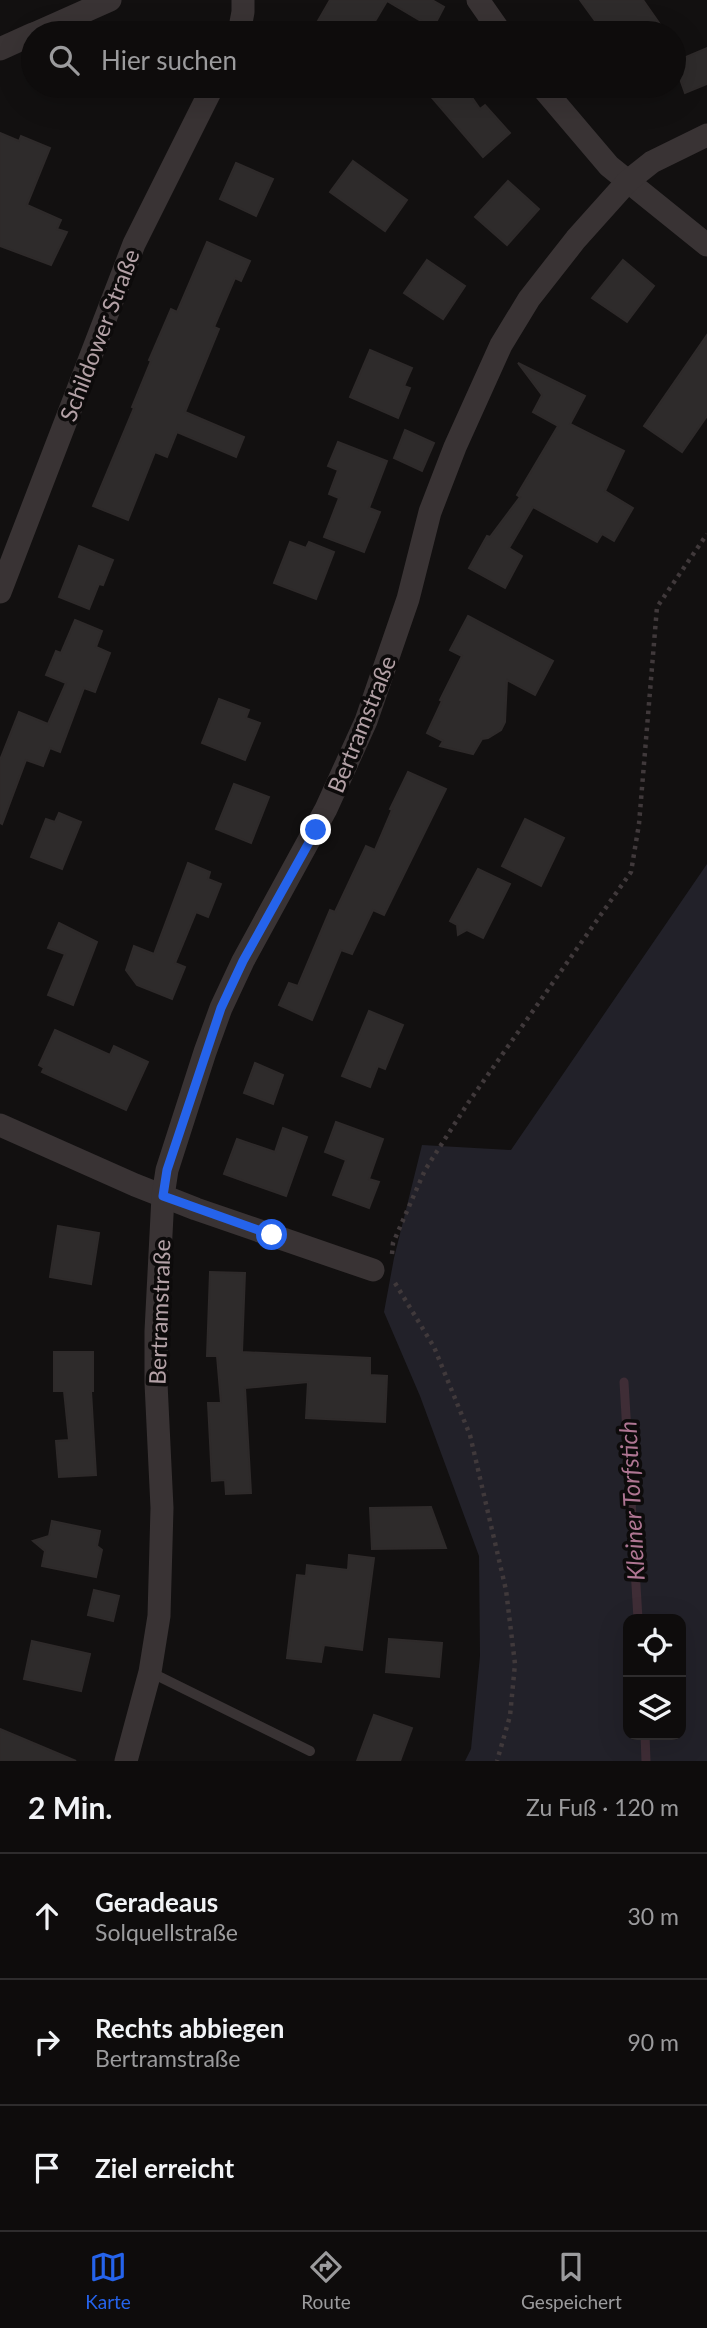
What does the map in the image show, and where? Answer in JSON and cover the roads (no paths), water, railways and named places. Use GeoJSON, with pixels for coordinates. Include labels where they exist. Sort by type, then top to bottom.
{"type":"FeatureCollection","features":[{"type":"Feature","properties":{"kind":"street"},"geometry":{"type":"LineString","coordinates":[[63,21],[110,0]]}},
{"type":"Feature","properties":{"kind":"street"},"geometry":{"type":"LineString","coordinates":[[241,21],[243,0]]}},
{"type":"Feature","properties":{"kind":"street"},"geometry":{"type":"LineString","coordinates":[[478,0],[493,21]]}},
{"type":"Feature","properties":{"kind":"street"},"geometry":{"type":"LineString","coordinates":[[0,49],[21,40]]}},
{"type":"Feature","properties":{"kind":"street","name":"Schildower Straße"},"geometry":{"type":"LineString","coordinates":[[0,592],[134,244],[207,98]]}},
{"type":"Feature","properties":{"kind":"street"},"geometry":{"type":"LineString","coordinates":[[551,98],[609,166],[707,246]]}},
{"type":"Feature","properties":{"kind":"street","name":"Bertramstraße"},"geometry":{"type":"LineString","coordinates":[[126,1761],[150,1672],[159,1616],[162,1508],[156,1344],[163,1196],[167,1170],[221,1008],[243,961],[326,809],[366,721],[408,599],[430,512],[455,447],[496,358],[529,299],[576,239],[628,181],[652,162],[707,135]]}},
{"type":"Feature","properties":{"kind":"street"},"geometry":{"type":"LineString","coordinates":[[0,1125],[163,1196],[385,1270]]}},
{"type":"Feature","properties":{"kind":"lane"},"geometry":{"type":"LineString","coordinates":[[150,1672],[310,1751]]}},
{"type":"Feature","properties":{"kind":"waterway","name":"Kleiner Torfstich"},"geometry":{"type":"LineString","coordinates":[[624,1382],[638,1614]]}},
{"type":"Feature","properties":{"kind":"waterway","name":"Kleiner Torfstich"},"geometry":{"type":"LineString","coordinates":[[645,1740],[646,1761]]}}]}
